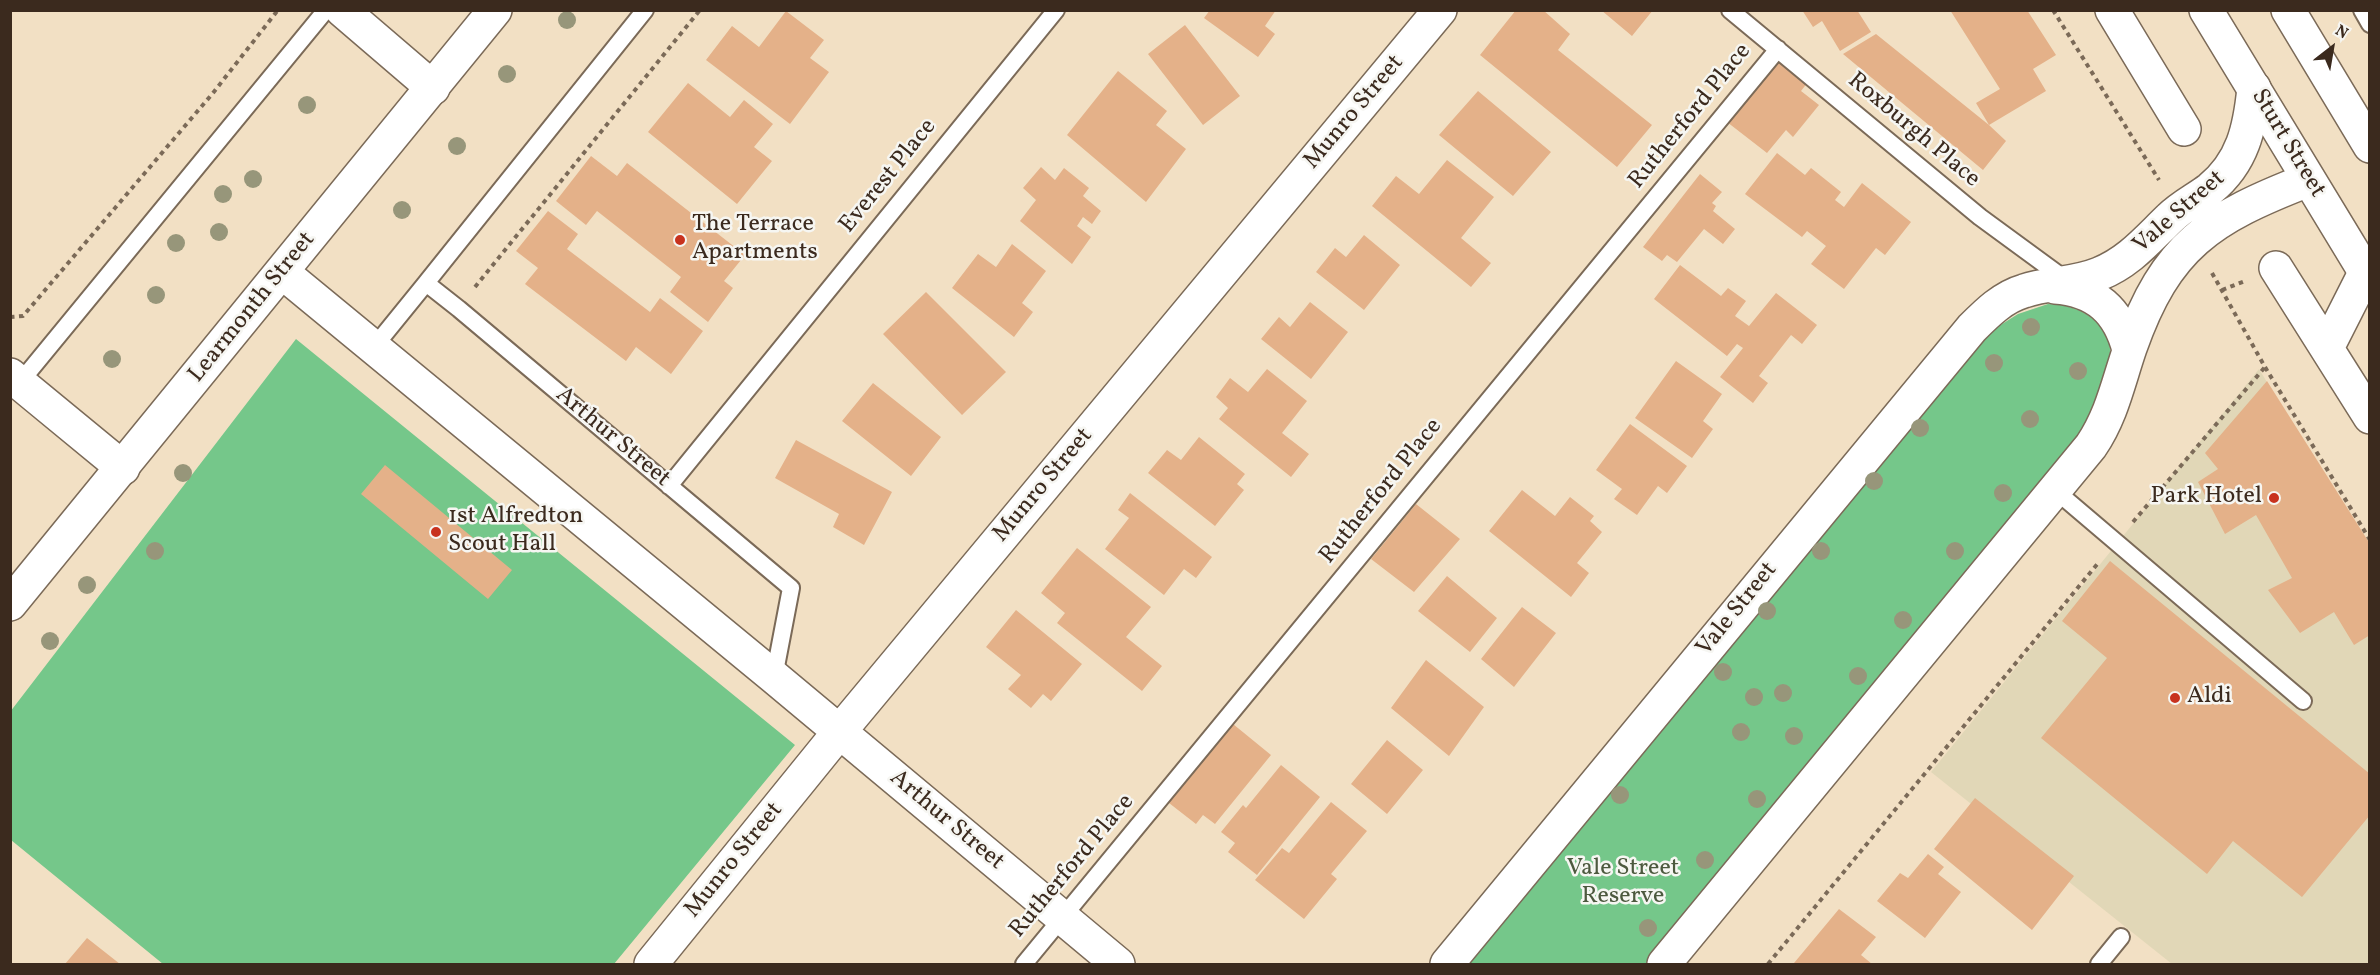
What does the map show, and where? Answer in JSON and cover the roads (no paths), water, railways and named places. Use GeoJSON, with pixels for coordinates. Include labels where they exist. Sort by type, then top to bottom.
{"type":"FeatureCollection","features":[{"type":"Feature","properties":{"kind":"street"},"geometry":{"type":"LineString","coordinates":[[342,10],[433,88]]}},
{"type":"Feature","properties":{"kind":"street","name":"Learmonth Street"},"geometry":{"type":"LineString","coordinates":[[10,604],[495,10]]}},
{"type":"Feature","properties":{"kind":"street","name":"Munro Street"},"geometry":{"type":"LineString","coordinates":[[651,964],[840,731],[1440,10]]}},
{"type":"Feature","properties":{"kind":"street"},"geometry":{"type":"LineString","coordinates":[[2112,10],[2184,129]]}},
{"type":"Feature","properties":{"kind":"street"},"geometry":{"type":"LineString","coordinates":[[2288,10],[2370,146]]}},
{"type":"Feature","properties":{"kind":"street","name":"Sturt Street"},"geometry":{"type":"LineString","coordinates":[[2203,12],[2254,88],[2367,277],[2327,348]]}},
{"type":"Feature","properties":{"kind":"street","name":"Vale Street"},"geometry":{"type":"LineString","coordinates":[[1447,964],[1941,362],[1992,309],[2024,291],[2096,276],[2119,265],[2140,250],[2176,212],[2212,188],[2236,161],[2248,131],[2254,88]]}},
{"type":"Feature","properties":{"kind":"street","name":"Vale Street"},"geometry":{"type":"LineString","coordinates":[[1664,964],[2091,446],[2106,421],[2129,350],[2160,280],[2192,240],[2239,210],[2308,180]]}},
{"type":"Feature","properties":{"kind":"street"},"geometry":{"type":"LineString","coordinates":[[2276,268],[2370,417]]}},
{"type":"Feature","properties":{"kind":"street","name":"Arthur Street"},"geometry":{"type":"LineString","coordinates":[[282,272],[840,731],[1118,964]]}},
{"type":"Feature","properties":{"kind":"street","name":"Vale Street"},"geometry":{"type":"LineString","coordinates":[[2060,284],[2088,294],[2104,306],[2118,320],[2129,350]]}},
{"type":"Feature","properties":{"kind":"street"},"geometry":{"type":"LineString","coordinates":[[14,384],[123,468]]}},
{"type":"Feature","properties":{"kind":"lane"},"geometry":{"type":"LineString","coordinates":[[14,384],[326,10]]}},
{"type":"Feature","properties":{"kind":"lane"},"geometry":{"type":"LineString","coordinates":[[374,347],[645,10]]}},
{"type":"Feature","properties":{"kind":"lane","name":"Everest Place"},"geometry":{"type":"LineString","coordinates":[[669,486],[1056,10]]}},
{"type":"Feature","properties":{"kind":"lane","name":"Roxburgh Place"},"geometry":{"type":"LineString","coordinates":[[1730,10],[2060,284]]}},
{"type":"Feature","properties":{"kind":"lane"},"geometry":{"type":"LineString","coordinates":[[2362,10],[2370,24]]}},
{"type":"Feature","properties":{"kind":"lane","name":"Rutherford Place"},"geometry":{"type":"LineString","coordinates":[[1024,964],[1778,49]]}},
{"type":"Feature","properties":{"kind":"lane","name":"Arthur Street"},"geometry":{"type":"LineString","coordinates":[[426,283],[791,588],[774,677]]}},
{"type":"Feature","properties":{"kind":"lane"},"geometry":{"type":"LineString","coordinates":[[2056,491],[2303,701]]}},
{"type":"Feature","properties":{"kind":"lane"},"geometry":{"type":"LineString","coordinates":[[2099,964],[2121,937]]}},
{"type":"Feature","properties":{"kind":"place","name":"The Terrace Apartments"},"geometry":{"type":"Point","coordinates":[680,240]}},
{"type":"Feature","properties":{"kind":"place","name":"Park Hotel"},"geometry":{"type":"Point","coordinates":[2274,498]}},
{"type":"Feature","properties":{"kind":"place","name":"1st Alfredton Scout Hall"},"geometry":{"type":"Point","coordinates":[436,532]}},
{"type":"Feature","properties":{"kind":"place","name":"Aldi"},"geometry":{"type":"Point","coordinates":[2175,698]}},
{"type":"Feature","properties":{"kind":"park label","name":"Vale Street Reserve"},"geometry":{"type":"Point","coordinates":[1623,884]}}]}
